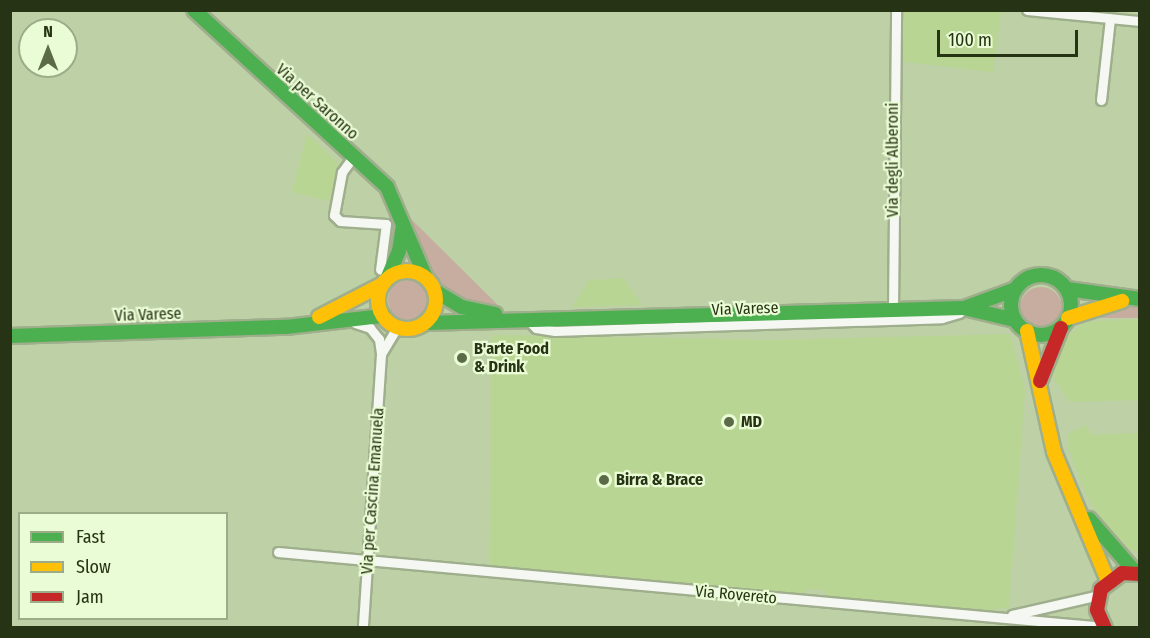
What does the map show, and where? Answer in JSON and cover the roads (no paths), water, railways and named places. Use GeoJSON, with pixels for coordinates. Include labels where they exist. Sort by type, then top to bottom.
{"type":"FeatureCollection","features":[{"type":"Feature","properties":{"kind":"main road","name":"Via per Saronno"},"geometry":{"type":"LineString","coordinates":[[194,10],[353,157],[395,199],[403,227],[426,278]]}},
{"type":"Feature","properties":{"kind":"main road","name":"Via per Saronno"},"geometry":{"type":"LineString","coordinates":[[383,278],[399,251],[403,227]]}},
{"type":"Feature","properties":{"kind":"main road"},"geometry":{"type":"LineString","coordinates":[[406,271],[426,278],[435,291],[435,308],[425,323],[412,329],[397,327],[382,316],[378,298],[383,278],[406,271]]}},
{"type":"Feature","properties":{"kind":"main road"},"geometry":{"type":"LineString","coordinates":[[1040,382],[1064,323],[1071,305],[1066,289],[1058,281],[1044,276],[1027,279],[1016,289],[1011,306],[1015,320],[1027,331],[1043,335],[1064,323],[1133,299]]}},
{"type":"Feature","properties":{"kind":"main road","name":"Via Varese"},"geometry":{"type":"LineString","coordinates":[[286,327],[339,309],[383,278]]}},
{"type":"Feature","properties":{"kind":"main road","name":"Via Varese"},"geometry":{"type":"LineString","coordinates":[[964,308],[1016,289]]}},
{"type":"Feature","properties":{"kind":"main road"},"geometry":{"type":"LineString","coordinates":[[1066,289],[1133,299]]}},
{"type":"Feature","properties":{"kind":"main road","name":"Via Varese"},"geometry":{"type":"LineString","coordinates":[[435,291],[462,307],[528,320]]}},
{"type":"Feature","properties":{"kind":"main road","name":"Via Varese"},"geometry":{"type":"LineString","coordinates":[[425,323],[964,308],[1015,320]]}},
{"type":"Feature","properties":{"kind":"main road","name":"Via Varese"},"geometry":{"type":"LineString","coordinates":[[10,336],[286,327],[382,316]]}},
{"type":"Feature","properties":{"kind":"main road"},"geometry":{"type":"LineString","coordinates":[[1027,331],[1054,452],[1108,581]]}},
{"type":"Feature","properties":{"kind":"main road"},"geometry":{"type":"LineString","coordinates":[[1076,504],[1138,573]]}},
{"type":"Feature","properties":{"kind":"main road"},"geometry":{"type":"LineString","coordinates":[[1105,627],[1097,610],[1099,595],[1108,581],[1122,573],[1138,573]]}},
{"type":"Feature","properties":{"kind":"street","name":"Via degli Alberoni"},"geometry":{"type":"LineString","coordinates":[[893,309],[896,10]]}},
{"type":"Feature","properties":{"kind":"street"},"geometry":{"type":"LineString","coordinates":[[1027,10],[1140,21]]}},
{"type":"Feature","properties":{"kind":"street"},"geometry":{"type":"LineString","coordinates":[[1101,100],[1110,18]]}},
{"type":"Feature","properties":{"kind":"street"},"geometry":{"type":"LineString","coordinates":[[353,157],[342,172],[334,214],[340,221],[386,224],[383,278]]}},
{"type":"Feature","properties":{"kind":"street","name":"Via Varese"},"geometry":{"type":"LineString","coordinates":[[528,320],[536,327],[555,331],[942,318],[964,308]]}},
{"type":"Feature","properties":{"kind":"street","name":"Via per Cascina Emanuela"},"geometry":{"type":"LineString","coordinates":[[327,322],[337,326],[357,322],[370,328],[379,339],[381,354],[363,627]]}},
{"type":"Feature","properties":{"kind":"street","name":"Via per Cascina Emanuela"},"geometry":{"type":"LineString","coordinates":[[381,354],[397,327]]}},
{"type":"Feature","properties":{"kind":"street","name":"Via Rovereto"},"geometry":{"type":"LineString","coordinates":[[278,552],[710,593],[1105,627]]}},
{"type":"Feature","properties":{"kind":"street"},"geometry":{"type":"LineString","coordinates":[[1001,617],[1099,595]]}},
{"type":"Feature","properties":{"kind":"place","name":"B'arte Food & Drink"},"geometry":{"type":"Point","coordinates":[462,358]}},
{"type":"Feature","properties":{"kind":"place","name":"MD"},"geometry":{"type":"Point","coordinates":[729,422]}},
{"type":"Feature","properties":{"kind":"place","name":"Birra & Brace"},"geometry":{"type":"Point","coordinates":[604,480]}}]}
